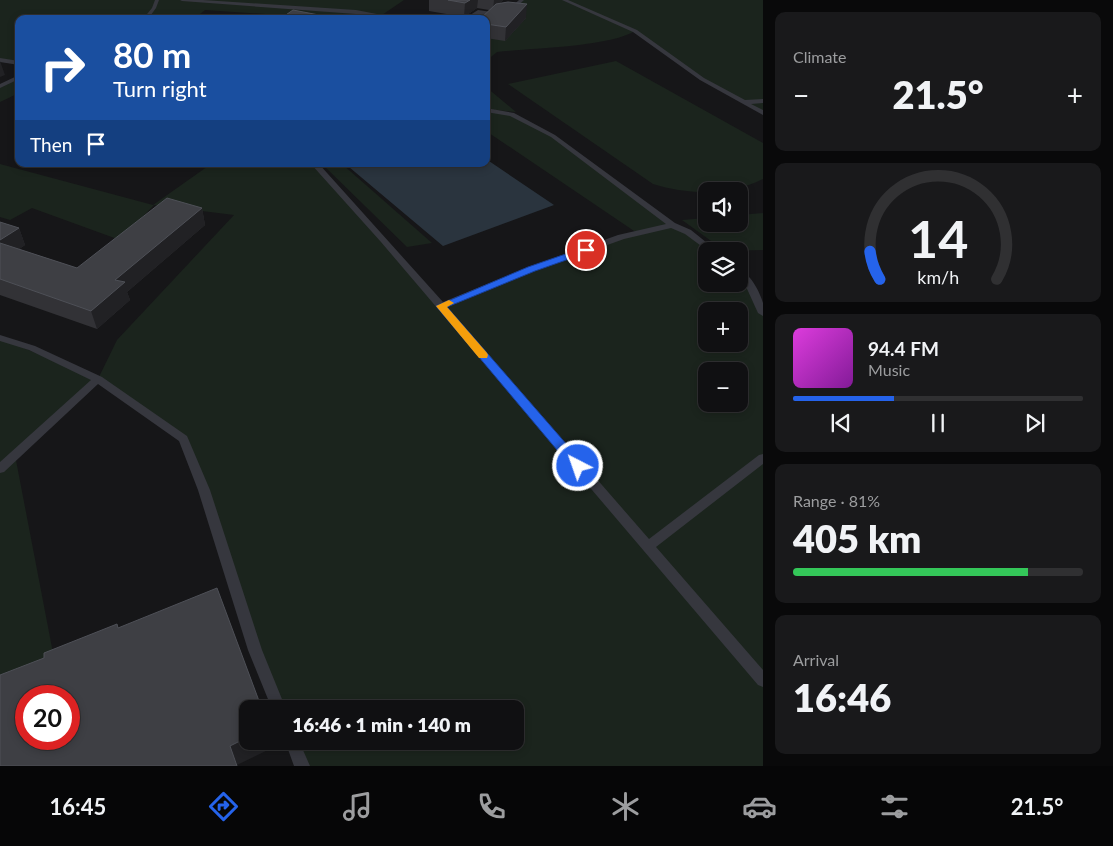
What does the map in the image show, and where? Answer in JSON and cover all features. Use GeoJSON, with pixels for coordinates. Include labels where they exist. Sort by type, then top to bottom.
{"type":"FeatureCollection","features":[{"type":"Feature","properties":{"kind":"lane"},"geometry":{"type":"LineString","coordinates":[[148,15],[157,0]]}},
{"type":"Feature","properties":{"kind":"lane"},"geometry":{"type":"LineString","coordinates":[[182,0],[356,12],[370,15]]}},
{"type":"Feature","properties":{"kind":"lane"},"geometry":{"type":"LineString","coordinates":[[473,15],[478,12],[492,14],[508,12],[522,0]]}},
{"type":"Feature","properties":{"kind":"lane"},"geometry":{"type":"LineString","coordinates":[[564,0],[635,31],[678,63],[763,113]]}},
{"type":"Feature","properties":{"kind":"lane"},"geometry":{"type":"LineString","coordinates":[[0,60],[15,62]]}},
{"type":"Feature","properties":{"kind":"lane"},"geometry":{"type":"LineString","coordinates":[[0,86],[15,79]]}},
{"type":"Feature","properties":{"kind":"lane"},"geometry":{"type":"LineString","coordinates":[[744,102],[763,101]]}},
{"type":"Feature","properties":{"kind":"lane"},"geometry":{"type":"LineString","coordinates":[[490,111],[512,114],[553,136],[672,225],[688,232],[701,242]]}},
{"type":"Feature","properties":{"kind":"lane"},"geometry":{"type":"LineString","coordinates":[[318,167],[441,306],[763,680]]}},
{"type":"Feature","properties":{"kind":"lane"},"geometry":{"type":"LineString","coordinates":[[441,306],[594,246],[621,237],[672,225]]}},
{"type":"Feature","properties":{"kind":"lane"},"geometry":{"type":"LineString","coordinates":[[748,280],[763,313]]}},
{"type":"Feature","properties":{"kind":"lane"},"geometry":{"type":"LineString","coordinates":[[0,338],[32,348],[98,379],[183,439],[204,490],[255,650],[275,700]]}},
{"type":"Feature","properties":{"kind":"lane"},"geometry":{"type":"LineString","coordinates":[[0,469],[98,379]]}},
{"type":"Feature","properties":{"kind":"lane"},"geometry":{"type":"LineString","coordinates":[[648,547],[763,458]]}},
{"type":"Feature","properties":{"kind":"lane"},"geometry":{"type":"LineString","coordinates":[[296,750],[302,766]]}},
{"type":"Feature","properties":{"kind":"shaded area"},"geometry":{"type":"Polygon","coordinates":[[[0,0],[404,0],[382,15],[280,15],[205,10],[199,15],[15,15],[15,62],[0,60],[0,0]]]}},
{"type":"Feature","properties":{"kind":"shaded area"},"geometry":{"type":"Polygon","coordinates":[[[522,0],[763,0],[763,113],[702,79],[635,31],[623,36],[589,44],[497,52],[490,58],[490,15],[473,15],[478,12],[492,14],[522,0]]]}},
{"type":"Feature","properties":{"kind":"shaded area"},"geometry":{"type":"Polygon","coordinates":[[[616,61],[763,143],[763,179],[748,185],[748,182],[698,182],[698,192],[653,184],[508,84],[616,61]]]}},
{"type":"Feature","properties":{"kind":"shaded area"},"geometry":{"type":"Polygon","coordinates":[[[15,79],[15,95],[0,102],[0,86],[15,79]]]}},
{"type":"Feature","properties":{"kind":"shaded area"},"geometry":{"type":"Polygon","coordinates":[[[490,90],[516,112],[490,109],[490,90]]]}},
{"type":"Feature","properties":{"kind":"shaded area"},"geometry":{"type":"Polygon","coordinates":[[[490,111],[512,114],[553,136],[672,225],[688,232],[701,242],[698,242],[698,292],[748,292],[748,281],[763,313],[763,766],[302,766],[296,750],[524,750],[524,700],[276,700],[183,439],[98,379],[117,340],[234,215],[154,205],[120,240],[32,208],[10,220],[0,217],[0,164],[153,205],[207,167],[316,167],[384,240],[441,306],[637,233],[490,134],[490,111]]]}},
{"type":"Feature","properties":{"kind":"shaded area"},"geometry":{"type":"Polygon","coordinates":[[[490,162],[554,205],[443,246],[349,167],[490,167],[490,162]]]}},
{"type":"Feature","properties":{"kind":"shaded area"},"geometry":{"type":"Polygon","coordinates":[[[325,167],[345,167],[432,243],[407,247],[325,167]]]}},
{"type":"Feature","properties":{"kind":"shaded area"},"geometry":{"type":"Polygon","coordinates":[[[763,213],[763,250],[748,250],[748,242],[713,242],[699,232],[748,232],[748,214],[763,213]]]}},
{"type":"Feature","properties":{"kind":"shaded area"},"geometry":{"type":"Polygon","coordinates":[[[698,219],[698,232],[682,220],[698,219]]]}},
{"type":"Feature","properties":{"kind":"shaded area"},"geometry":{"type":"Polygon","coordinates":[[[0,338],[98,379],[15,455],[58,679],[44,685],[15,685],[15,697],[0,703],[0,338]]]}},
{"type":"Feature","properties":{"kind":"building"},"geometry":{"type":"Polygon","coordinates":[[[448,0],[470,0],[465,3],[448,0]]]}},
{"type":"Feature","properties":{"kind":"building"},"geometry":{"type":"Polygon","coordinates":[[[508,2],[527,4],[506,27],[490,25],[490,15],[484,15],[496,4],[508,2]]]}},
{"type":"Feature","properties":{"kind":"building"},"geometry":{"type":"Polygon","coordinates":[[[293,10],[319,15],[286,15],[293,10]]]}},
{"type":"Feature","properties":{"kind":"building"},"geometry":{"type":"Polygon","coordinates":[[[167,198],[202,208],[115,280],[125,282],[91,311],[0,279],[0,243],[77,268],[167,198]]]}},
{"type":"Feature","properties":{"kind":"building"},"geometry":{"type":"Polygon","coordinates":[[[0,222],[19,228],[0,240],[0,222]]]}},
{"type":"Feature","properties":{"kind":"building"},"geometry":{"type":"Polygon","coordinates":[[[217,588],[259,700],[239,700],[239,742],[230,746],[237,766],[0,766],[0,675],[44,658],[44,653],[117,624],[118,628],[217,588]]]}},
{"type":"Feature","properties":{"kind":"slow traffic"},"geometry":{"type":"LineString","coordinates":[[449,303],[441,306],[483,355]]}},
{"type":"Feature","properties":{"kind":"route"},"geometry":{"type":"LineString","coordinates":[[578,466],[441,306],[532,269],[586,250]]}}]}
